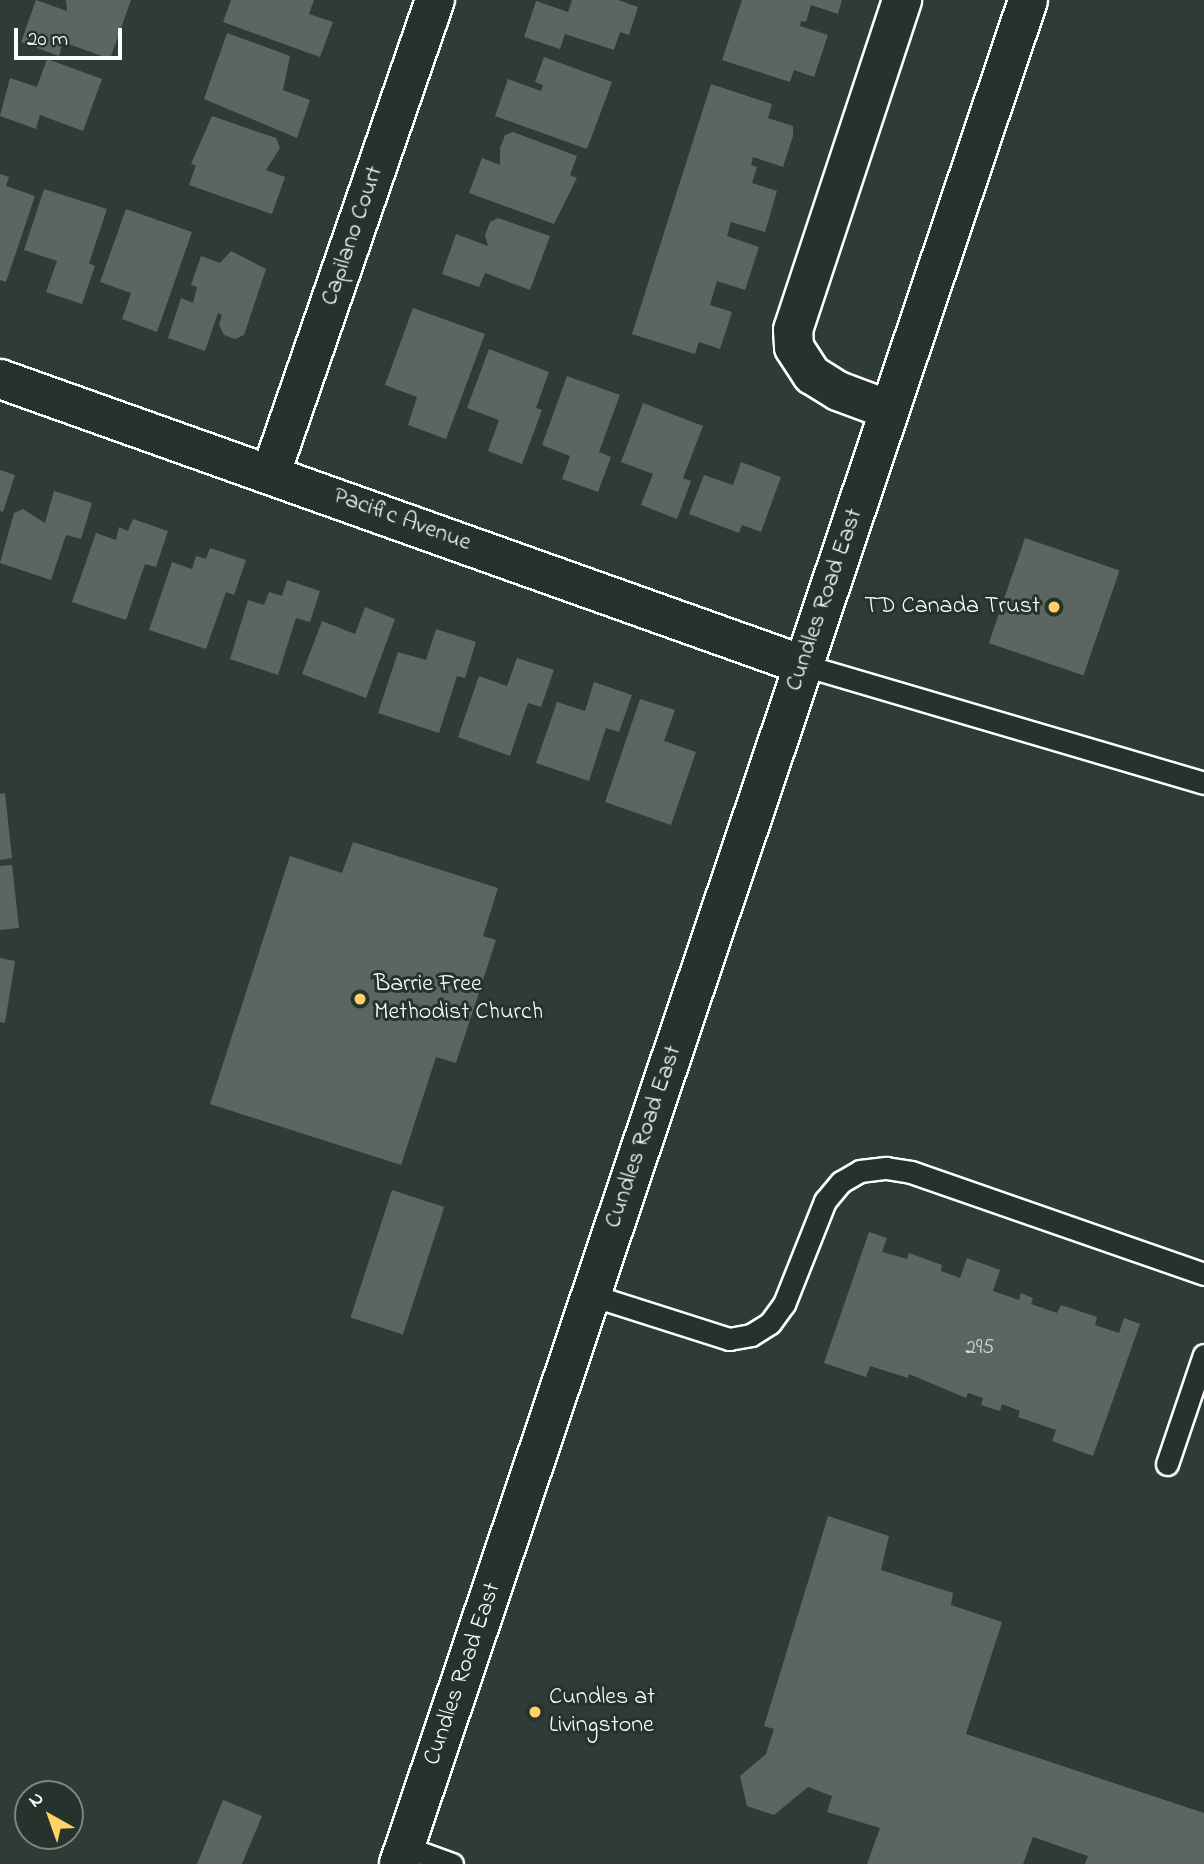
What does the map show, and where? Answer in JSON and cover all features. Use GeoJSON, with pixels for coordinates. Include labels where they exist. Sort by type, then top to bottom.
{"type":"FeatureCollection","features":[{"type":"Feature","properties":{"kind":"main road","name":"Capilano Court"},"geometry":{"type":"LineString","coordinates":[[271,472],[435,0]]}},
{"type":"Feature","properties":{"kind":"main road"},"geometry":{"type":"LineString","coordinates":[[889,410],[838,391],[812,375],[794,347],[793,330],[902,0]]}},
{"type":"Feature","properties":{"kind":"main road","name":"Cundles Road East"},"geometry":{"type":"LineString","coordinates":[[402,1855],[1028,0]]}},
{"type":"Feature","properties":{"kind":"main road","name":"Pacific Avenue"},"geometry":{"type":"LineString","coordinates":[[0,379],[271,472],[803,665]]}},
{"type":"Feature","properties":{"kind":"lane"},"geometry":{"type":"LineString","coordinates":[[803,665],[1204,783]]}},
{"type":"Feature","properties":{"kind":"lane"},"geometry":{"type":"LineString","coordinates":[[591,1295],[729,1339],[751,1335],[770,1323],[784,1304],[825,1201],[841,1182],[860,1171],[886,1168],[911,1172],[1204,1274]]}},
{"type":"Feature","properties":{"kind":"lane"},"geometry":{"type":"LineString","coordinates":[[1167,1464],[1204,1355]]}},
{"type":"Feature","properties":{"kind":"lane"},"geometry":{"type":"LineString","coordinates":[[402,1855],[452,1864]]}},
{"type":"Feature","properties":{"kind":"building"},"geometry":{"type":"Polygon","coordinates":[[[36,0],[67,11],[66,0],[131,0],[110,59],[63,42],[59,56],[21,42],[36,0]]]}},
{"type":"Feature","properties":{"kind":"building"},"geometry":{"type":"Polygon","coordinates":[[[231,0],[314,0],[309,14],[333,22],[320,57],[223,22],[231,0]]]}},
{"type":"Feature","properties":{"kind":"building"},"geometry":{"type":"Polygon","coordinates":[[[572,0],[618,0],[638,7],[629,35],[620,32],[614,50],[565,34],[560,49],[524,37],[536,1],[568,12],[572,0]]]}},
{"type":"Feature","properties":{"kind":"building"},"geometry":{"type":"Polygon","coordinates":[[[742,0],[842,0],[838,14],[811,5],[806,22],[801,21],[800,26],[828,35],[814,77],[794,70],[790,82],[722,60],[742,0]]]}},
{"type":"Feature","properties":{"kind":"building"},"geometry":{"type":"Polygon","coordinates":[[[227,33],[290,56],[283,90],[310,100],[297,138],[204,99],[227,33]]]}},
{"type":"Feature","properties":{"kind":"building"},"geometry":{"type":"Polygon","coordinates":[[[544,57],[612,82],[587,149],[495,116],[508,79],[541,91],[543,85],[535,82],[544,57]]]}},
{"type":"Feature","properties":{"kind":"building"},"geometry":{"type":"Polygon","coordinates":[[[47,59],[102,79],[83,131],[40,115],[36,129],[0,116],[10,78],[37,87],[47,59]]]}},
{"type":"Feature","properties":{"kind":"building"},"geometry":{"type":"Polygon","coordinates":[[[711,84],[772,104],[768,118],[793,126],[793,136],[783,167],[753,157],[751,165],[757,167],[752,183],[777,191],[765,232],[731,222],[727,236],[759,247],[745,290],[717,281],[710,305],[732,312],[720,349],[699,342],[695,354],[632,334],[711,84]]]}},
{"type":"Feature","properties":{"kind":"building"},"geometry":{"type":"Polygon","coordinates":[[[212,116],[276,138],[280,148],[266,170],[285,177],[272,214],[189,185],[196,165],[191,164],[212,116]]]}},
{"type":"Feature","properties":{"kind":"building"},"geometry":{"type":"Polygon","coordinates":[[[513,132],[577,156],[570,175],[577,178],[554,224],[469,193],[482,158],[500,165],[500,148],[505,135],[513,132]]]}},
{"type":"Feature","properties":{"kind":"building"},"geometry":{"type":"Polygon","coordinates":[[[0,174],[9,177],[6,186],[35,196],[6,282],[0,280],[0,174]]]}},
{"type":"Feature","properties":{"kind":"building"},"geometry":{"type":"Polygon","coordinates":[[[44,189],[107,209],[89,263],[95,266],[82,304],[46,292],[57,261],[24,250],[44,189]]]}},
{"type":"Feature","properties":{"kind":"building"},"geometry":{"type":"Polygon","coordinates":[[[126,209],[192,232],[157,332],[122,319],[131,293],[100,282],[126,209]]]}},
{"type":"Feature","properties":{"kind":"building"},"geometry":{"type":"Polygon","coordinates":[[[498,218],[550,236],[530,290],[485,273],[479,287],[442,274],[456,234],[488,246],[485,235],[490,222],[498,218]]]}},
{"type":"Feature","properties":{"kind":"building"},"geometry":{"type":"Polygon","coordinates":[[[231,251],[266,269],[244,335],[235,339],[224,335],[219,325],[222,315],[218,313],[205,351],[168,338],[181,298],[193,303],[197,287],[191,285],[201,256],[220,263],[231,251]]]}},
{"type":"Feature","properties":{"kind":"building"},"geometry":{"type":"Polygon","coordinates":[[[413,308],[485,334],[446,439],[408,425],[417,397],[385,385],[413,308]]]}},
{"type":"Feature","properties":{"kind":"building"},"geometry":{"type":"Polygon","coordinates":[[[489,349],[549,372],[536,408],[542,410],[522,464],[488,451],[499,420],[467,408],[489,349]]]}},
{"type":"Feature","properties":{"kind":"building"},"geometry":{"type":"Polygon","coordinates":[[[567,376],[620,395],[599,452],[611,457],[598,492],[562,479],[570,456],[542,445],[567,376]]]}},
{"type":"Feature","properties":{"kind":"building"},"geometry":{"type":"Polygon","coordinates":[[[643,403],[703,426],[683,478],[691,481],[677,519],[641,505],[653,474],[621,462],[643,403]]]}},
{"type":"Feature","properties":{"kind":"building"},"geometry":{"type":"Polygon","coordinates":[[[741,462],[781,477],[761,532],[742,525],[739,533],[689,514],[704,475],[733,485],[741,462]]]}},
{"type":"Feature","properties":{"kind":"building"},"geometry":{"type":"Polygon","coordinates":[[[0,470],[15,475],[3,512],[0,511],[0,470]]]}},
{"type":"Feature","properties":{"kind":"building"},"geometry":{"type":"Polygon","coordinates":[[[54,491],[92,503],[81,539],[66,535],[51,580],[0,563],[14,513],[23,509],[45,523],[54,491]]]}},
{"type":"Feature","properties":{"kind":"building"},"geometry":{"type":"Polygon","coordinates":[[[133,519],[168,531],[156,567],[145,564],[126,620],[72,602],[96,533],[116,540],[119,527],[128,531],[133,519]]]}},
{"type":"Feature","properties":{"kind":"building","name":"TD Canada Trust"},"geometry":{"type":"Polygon","coordinates":[[[1025,538],[1120,571],[1083,676],[989,643],[1025,538]]]}},
{"type":"Feature","properties":{"kind":"building"},"geometry":{"type":"Polygon","coordinates":[[[210,548],[246,560],[234,595],[226,592],[206,649],[149,630],[172,562],[192,569],[196,556],[206,559],[210,548]]]}},
{"type":"Feature","properties":{"kind":"building"},"geometry":{"type":"Polygon","coordinates":[[[287,580],[320,591],[310,622],[296,618],[278,675],[230,659],[248,600],[264,605],[269,592],[282,596],[287,580]]]}},
{"type":"Feature","properties":{"kind":"building"},"geometry":{"type":"Polygon","coordinates":[[[365,607],[395,619],[366,698],[302,674],[322,621],[355,634],[365,607]]]}},
{"type":"Feature","properties":{"kind":"building"},"geometry":{"type":"Polygon","coordinates":[[[436,629],[476,642],[465,678],[457,676],[439,733],[378,713],[398,652],[426,660],[436,629]]]}},
{"type":"Feature","properties":{"kind":"building"},"geometry":{"type":"Polygon","coordinates":[[[517,658],[554,670],[541,707],[528,703],[510,756],[458,737],[479,676],[507,686],[517,658]]]}},
{"type":"Feature","properties":{"kind":"building"},"geometry":{"type":"Polygon","coordinates":[[[594,682],[632,695],[619,732],[606,728],[589,781],[536,763],[557,702],[585,711],[594,682]]]}},
{"type":"Feature","properties":{"kind":"building"},"geometry":{"type":"Polygon","coordinates":[[[640,699],[675,710],[664,741],[696,752],[671,825],[605,802],[640,699]]]}},
{"type":"Feature","properties":{"kind":"building"},"geometry":{"type":"Polygon","coordinates":[[[5,793],[12,858],[0,860],[0,794],[5,793]]]}},
{"type":"Feature","properties":{"kind":"building","name":"Barrie Free Methodist Church"},"geometry":{"type":"Polygon","coordinates":[[[353,842],[498,888],[483,936],[496,940],[456,1063],[436,1057],[401,1165],[210,1104],[290,856],[342,873],[353,842]]]}},
{"type":"Feature","properties":{"kind":"building"},"geometry":{"type":"Polygon","coordinates":[[[12,865],[19,928],[0,930],[0,866],[12,865]]]}},
{"type":"Feature","properties":{"kind":"building"},"geometry":{"type":"Polygon","coordinates":[[[0,958],[15,961],[5,1023],[0,1022],[0,958]]]}},
{"type":"Feature","properties":{"kind":"building"},"geometry":{"type":"Polygon","coordinates":[[[392,1190],[444,1207],[403,1334],[351,1317],[392,1190]]]}},
{"type":"Feature","properties":{"kind":"building"},"geometry":{"type":"Polygon","coordinates":[[[869,1232],[887,1238],[882,1252],[907,1259],[909,1253],[942,1265],[941,1271],[960,1278],[967,1258],[1000,1270],[993,1291],[1019,1300],[1021,1293],[1033,1298],[1031,1304],[1057,1313],[1061,1305],[1097,1317],[1095,1325],[1119,1333],[1124,1318],[1140,1324],[1093,1456],[1052,1441],[1056,1430],[1018,1417],[1020,1411],[1002,1404],[1000,1411],[981,1405],[983,1398],[968,1393],[966,1398],[909,1374],[908,1378],[870,1366],[866,1377],[824,1363],[869,1232]]]}},
{"type":"Feature","properties":{"kind":"building"},"geometry":{"type":"Polygon","coordinates":[[[828,1516],[889,1536],[881,1570],[953,1593],[951,1605],[1002,1622],[966,1734],[1204,1813],[1204,1864],[1085,1864],[1088,1856],[1033,1837],[1023,1864],[867,1864],[880,1828],[827,1812],[832,1796],[808,1787],[774,1815],[747,1806],[740,1776],[766,1754],[774,1729],[764,1726],[828,1516]]]}},
{"type":"Feature","properties":{"kind":"building"},"geometry":{"type":"Polygon","coordinates":[[[223,1800],[262,1816],[242,1864],[197,1864],[223,1800]]]}},
{"type":"Feature","properties":{"kind":"place","name":"TD Canada Trust"},"geometry":{"type":"Point","coordinates":[1054,607]}},
{"type":"Feature","properties":{"kind":"place","name":"Barrie Free Methodist Church"},"geometry":{"type":"Point","coordinates":[360,999]}},
{"type":"Feature","properties":{"kind":"place","name":"Cundles at Livingstone"},"geometry":{"type":"Point","coordinates":[535,1712]}}]}
